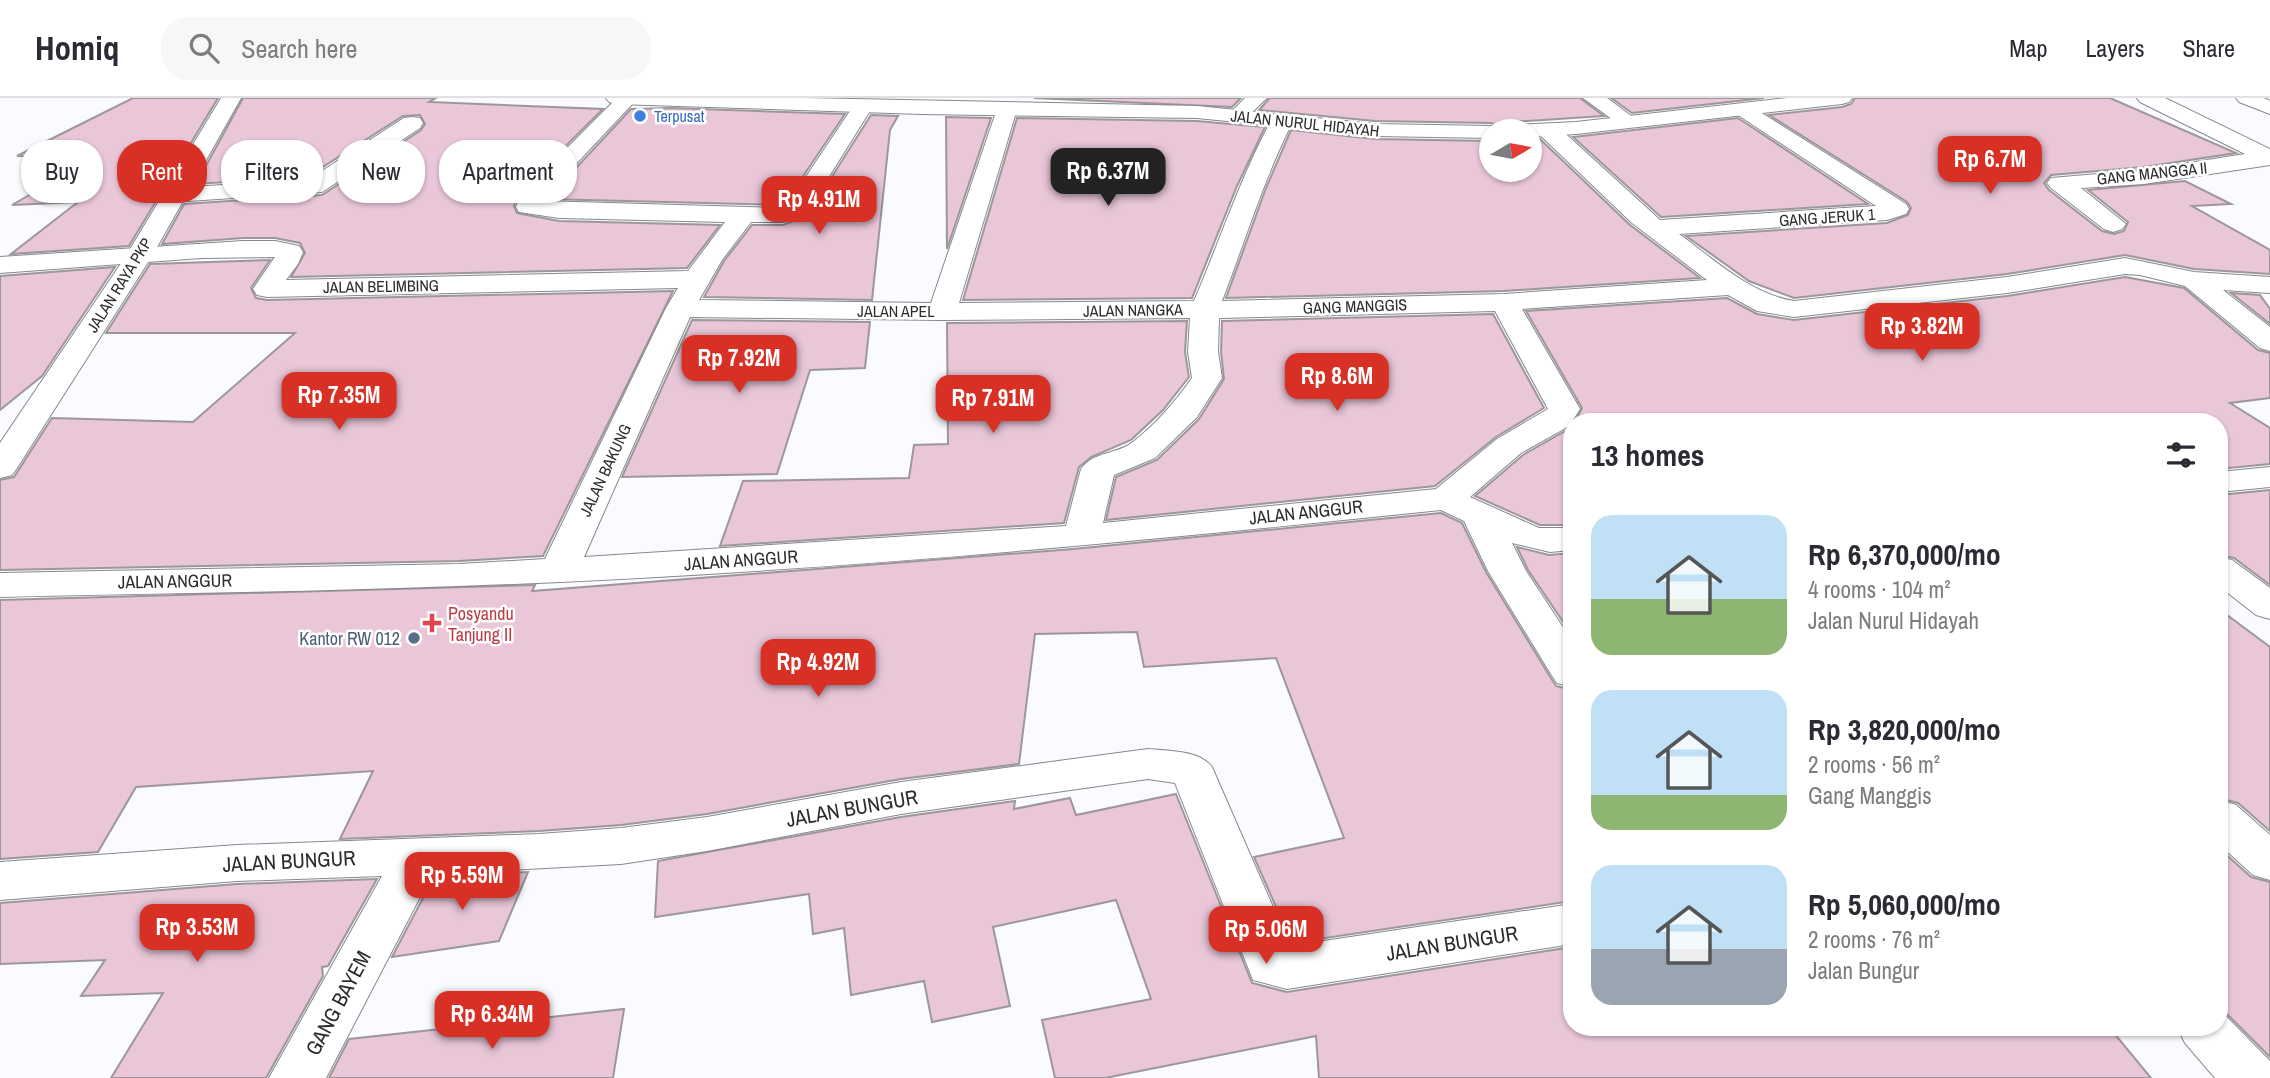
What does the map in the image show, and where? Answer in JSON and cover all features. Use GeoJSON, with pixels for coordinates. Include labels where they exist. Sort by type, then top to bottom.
{"type":"FeatureCollection","features":[{"type":"Feature","properties":{"kind":"street","name":"JALAN RAYA PKP"},"geometry":{"type":"LineString","coordinates":[[206,140],[231,98]]}},
{"type":"Feature","properties":{"kind":"street","name":"JALAN NURUL HIDAYAH"},"geometry":{"type":"LineString","coordinates":[[616,98],[863,106],[924,103],[1007,109],[1238,116],[1396,131],[1479,132]]}},
{"type":"Feature","properties":{"kind":"street"},"geometry":{"type":"LineString","coordinates":[[628,98],[530,200],[528,207],[559,211],[783,215],[796,210],[863,106]]}},
{"type":"Feature","properties":{"kind":"street"},"geometry":{"type":"LineString","coordinates":[[1238,116],[1257,98]]}},
{"type":"Feature","properties":{"kind":"street"},"geometry":{"type":"LineString","coordinates":[[1593,98],[1627,121]]}},
{"type":"Feature","properties":{"kind":"street"},"geometry":{"type":"LineString","coordinates":[[1542,130],[1842,98]]}},
{"type":"Feature","properties":{"kind":"street"},"geometry":{"type":"LineString","coordinates":[[2147,98],[2197,120],[2270,158]]}},
{"type":"Feature","properties":{"kind":"street"},"geometry":{"type":"LineString","coordinates":[[2245,98],[2270,108]]}},
{"type":"Feature","properties":{"kind":"street","name":"JALAN APEL"},"geometry":{"type":"LineString","coordinates":[[680,308],[942,312],[1007,109]]}},
{"type":"Feature","properties":{"kind":"street","name":"GANG JERUK 1"},"geometry":{"type":"LineString","coordinates":[[1655,228],[1887,213],[1897,209],[1742,109]]}},
{"type":"Feature","properties":{"kind":"street","name":"JALAN NANGKA"},"geometry":{"type":"LineString","coordinates":[[942,312],[1205,309],[1261,163],[1282,121]]}},
{"type":"Feature","properties":{"kind":"street"},"geometry":{"type":"LineString","coordinates":[[207,193],[314,187],[412,123]]}},
{"type":"Feature","properties":{"kind":"street"},"geometry":{"type":"LineString","coordinates":[[1548,130],[1655,228],[1733,286],[1768,305],[1794,309],[2007,285],[2125,266],[2194,280],[2270,285]]}},
{"type":"Feature","properties":{"kind":"street","name":"GANG MANGGA II"},"geometry":{"type":"LineString","coordinates":[[2113,224],[2059,183],[2144,177],[2270,158]]}},
{"type":"Feature","properties":{"kind":"street","name":"JALAN RAYA PKP"},"geometry":{"type":"LineString","coordinates":[[3,458],[139,256],[169,203]]}},
{"type":"Feature","properties":{"kind":"street","name":"JALAN BAKUNG"},"geometry":{"type":"LineString","coordinates":[[559,570],[695,279],[744,215]]}},
{"type":"Feature","properties":{"kind":"street","name":"JALAN BELIMBING"},"geometry":{"type":"LineString","coordinates":[[139,256],[208,249],[286,248],[290,252],[287,266],[266,287],[271,289],[695,279]]}},
{"type":"Feature","properties":{"kind":"street"},"geometry":{"type":"LineString","coordinates":[[0,265],[139,256]]}},
{"type":"Feature","properties":{"kind":"street"},"geometry":{"type":"LineString","coordinates":[[2194,280],[2270,342]]}},
{"type":"Feature","properties":{"kind":"street","name":"GANG MANGGIS"},"geometry":{"type":"LineString","coordinates":[[1205,309],[1504,302],[1733,286]]}},
{"type":"Feature","properties":{"kind":"street"},"geometry":{"type":"LineString","coordinates":[[1462,506],[1509,446],[1558,419],[1564,410],[1504,302]]}},
{"type":"Feature","properties":{"kind":"street"},"geometry":{"type":"LineString","coordinates":[[1082,536],[1098,469],[1143,450],[1186,410],[1208,378],[1203,352],[1205,309]]}},
{"type":"Feature","properties":{"kind":"street"},"geometry":{"type":"LineString","coordinates":[[2228,481],[2270,477]]}},
{"type":"Feature","properties":{"kind":"street"},"geometry":{"type":"LineString","coordinates":[[1462,506],[1531,538],[1563,540]]}},
{"type":"Feature","properties":{"kind":"street"},"geometry":{"type":"LineString","coordinates":[[1462,506],[1563,660]]}},
{"type":"Feature","properties":{"kind":"street","name":"JALAN ANGGUR"},"geometry":{"type":"LineString","coordinates":[[0,585],[559,570],[948,547],[1462,506]]}},
{"type":"Feature","properties":{"kind":"street"},"geometry":{"type":"LineString","coordinates":[[2228,575],[2270,607]]}},
{"type":"Feature","properties":{"kind":"street","name":"JALAN BUNGUR"},"geometry":{"type":"LineString","coordinates":[[0,881],[237,863],[539,852],[621,846],[707,834],[901,797],[1148,764],[1190,770],[1196,778],[1272,965],[1287,968],[1563,925]]}},
{"type":"Feature","properties":{"kind":"street"},"geometry":{"type":"LineString","coordinates":[[2228,825],[2270,862]]}},
{"type":"Feature","properties":{"kind":"street","name":"GANG BAYEM"},"geometry":{"type":"LineString","coordinates":[[297,1078],[418,855]]}},
{"type":"Feature","properties":{"kind":"street"},"geometry":{"type":"LineString","coordinates":[[2212,1036],[2250,1078]]}},
{"type":"Feature","properties":{"kind":"building"},"geometry":{"type":"Polygon","coordinates":[[[133,98],[218,98],[193,140],[117,140],[117,203],[155,203],[129,246],[11,254],[77,203],[103,203],[103,140],[49,140],[133,98]]]}},
{"type":"Feature","properties":{"kind":"building"},"geometry":{"type":"Polygon","coordinates":[[[243,98],[436,98],[429,102],[603,109],[572,140],[439,140],[439,203],[515,203],[517,213],[559,221],[720,225],[687,268],[291,277],[305,253],[300,243],[275,238],[243,238],[162,244],[184,204],[221,202],[323,203],[323,194],[337,185],[337,203],[425,203],[425,140],[406,140],[425,124],[420,115],[403,116],[365,140],[337,140],[337,158],[323,167],[323,140],[221,140],[221,182],[207,183],[207,164],[243,98]]]}},
{"type":"Feature","properties":{"kind":"building"},"geometry":{"type":"Polygon","coordinates":[[[1034,98],[1241,98],[1232,107],[1034,98]]]}},
{"type":"Feature","properties":{"kind":"building"},"geometry":{"type":"Polygon","coordinates":[[[1270,98],[1580,98],[1604,116],[1542,120],[1479,119],[1479,123],[1375,121],[1259,110],[1270,98]]]}},
{"type":"Feature","properties":{"kind":"building"},"geometry":{"type":"Polygon","coordinates":[[[1611,98],[1764,98],[1632,113],[1611,98]]]}},
{"type":"Feature","properties":{"kind":"building"},"geometry":{"type":"Polygon","coordinates":[[[1855,98],[2110,98],[2236,153],[2144,167],[2051,175],[2044,183],[2049,190],[2102,231],[2114,234],[2124,231],[2128,222],[2088,190],[2185,181],[2231,204],[2192,206],[2270,250],[2270,274],[2194,269],[2125,255],[2007,274],[1794,298],[1749,281],[1686,236],[1887,223],[1908,215],[1911,208],[1907,202],[1769,115],[1842,107],[1851,104],[1855,98]]]}},
{"type":"Feature","properties":{"kind":"building"},"geometry":{"type":"Polygon","coordinates":[[[631,109],[845,114],[785,203],[780,205],[577,200],[577,167],[631,109]]]}},
{"type":"Feature","properties":{"kind":"building"},"geometry":{"type":"Polygon","coordinates":[[[871,115],[898,116],[890,130],[872,300],[704,297],[724,261],[752,225],[783,225],[807,216],[871,115]]]}},
{"type":"Feature","properties":{"kind":"building"},"geometry":{"type":"Polygon","coordinates":[[[946,117],[991,118],[947,249],[946,117]]]}},
{"type":"Feature","properties":{"kind":"building"},"geometry":{"type":"Polygon","coordinates":[[[1017,118],[1197,121],[1265,127],[1237,186],[1192,298],[963,300],[1017,118]]]}},
{"type":"Feature","properties":{"kind":"building"},"geometry":{"type":"Polygon","coordinates":[[[1738,118],[1868,204],[1661,217],[1573,137],[1738,118]]]}},
{"type":"Feature","properties":{"kind":"building"},"geometry":{"type":"Polygon","coordinates":[[[1291,130],[1375,139],[1479,141],[1479,182],[1542,182],[1542,141],[1630,225],[1700,278],[1504,291],[1226,298],[1266,188],[1291,130]]]}},
{"type":"Feature","properties":{"kind":"building"},"geometry":{"type":"Polygon","coordinates":[[[21,200],[21,203],[56,203],[12,205],[21,200]]]}},
{"type":"Feature","properties":{"kind":"building"},"geometry":{"type":"Polygon","coordinates":[[[270,260],[251,288],[256,298],[267,300],[673,291],[543,556],[459,561],[0,570],[0,480],[14,477],[52,418],[193,422],[295,333],[106,333],[150,264],[270,260]]]}},
{"type":"Feature","properties":{"kind":"building"},"geometry":{"type":"Polygon","coordinates":[[[115,267],[42,376],[0,410],[0,276],[115,267]]]}},
{"type":"Feature","properties":{"kind":"building"},"geometry":{"type":"Polygon","coordinates":[[[2125,277],[2184,288],[2258,350],[2270,353],[2270,398],[2230,403],[2270,428],[2270,464],[2228,468],[2228,413],[1580,413],[1582,408],[1526,311],[1727,298],[1757,314],[1794,320],[2007,296],[2125,277]]]}},
{"type":"Feature","properties":{"kind":"building"},"geometry":{"type":"Polygon","coordinates":[[[2231,293],[2260,295],[2270,309],[2270,324],[2231,293]]]}},
{"type":"Feature","properties":{"kind":"building"},"geometry":{"type":"Polygon","coordinates":[[[1493,314],[1544,408],[1496,437],[1435,486],[1106,520],[1116,477],[1157,460],[1199,419],[1224,379],[1222,321],[1493,314]]]}},
{"type":"Feature","properties":{"kind":"building"},"geometry":{"type":"Polygon","coordinates":[[[692,320],[870,322],[865,368],[810,370],[777,474],[622,477],[692,320]]]}},
{"type":"Feature","properties":{"kind":"building"},"geometry":{"type":"Polygon","coordinates":[[[1187,321],[1185,352],[1189,377],[1163,410],[1131,440],[1091,457],[1079,467],[1064,523],[720,546],[743,481],[909,478],[914,445],[948,444],[947,323],[1187,321]]]}},
{"type":"Feature","properties":{"kind":"building"},"geometry":{"type":"Polygon","coordinates":[[[1563,432],[1563,525],[1540,525],[1475,496],[1523,455],[1563,432]]]}},
{"type":"Feature","properties":{"kind":"building"},"geometry":{"type":"Polygon","coordinates":[[[2270,490],[2270,585],[2234,558],[2228,557],[2228,494],[2270,490]]]}},
{"type":"Feature","properties":{"kind":"building"},"geometry":{"type":"Polygon","coordinates":[[[1441,513],[1462,523],[1486,572],[1556,686],[1563,688],[1563,902],[1292,943],[1254,857],[1344,838],[1276,658],[1144,667],[1137,632],[1035,634],[1019,764],[901,779],[707,814],[621,825],[340,839],[373,771],[136,787],[98,852],[0,859],[0,600],[535,585],[532,591],[1073,549],[1441,513]]]}},
{"type":"Feature","properties":{"kind":"building"},"geometry":{"type":"Polygon","coordinates":[[[1517,547],[1549,555],[1563,554],[1563,622],[1528,570],[1517,547]]]}},
{"type":"Feature","properties":{"kind":"building"},"geometry":{"type":"Polygon","coordinates":[[[2228,616],[2270,647],[2270,831],[2238,803],[2228,800],[2228,616]]]}},
{"type":"Feature","properties":{"kind":"building"},"geometry":{"type":"Polygon","coordinates":[[[1176,794],[1252,983],[1287,992],[1563,948],[1563,1036],[2116,1036],[2151,1078],[1319,1078],[1316,1036],[1105,1078],[1055,1078],[1042,1020],[1151,999],[1116,900],[993,927],[1010,1006],[932,1022],[924,981],[851,995],[844,928],[813,934],[809,894],[655,917],[658,861],[901,817],[1015,801],[1014,809],[1070,798],[1076,815],[1176,794]]]}},
{"type":"Feature","properties":{"kind":"building"},"geometry":{"type":"Polygon","coordinates":[[[2228,856],[2251,877],[2270,882],[2270,1057],[2228,1015],[2228,856]]]}},
{"type":"Feature","properties":{"kind":"building"},"geometry":{"type":"Polygon","coordinates":[[[528,872],[499,941],[392,957],[434,877],[528,872]]]}},
{"type":"Feature","properties":{"kind":"building"},"geometry":{"type":"Polygon","coordinates":[[[377,879],[328,966],[322,967],[323,976],[266,1078],[111,1078],[163,993],[81,996],[105,960],[0,964],[0,903],[237,884],[377,879]]]}},
{"type":"Feature","properties":{"kind":"building"},"geometry":{"type":"Polygon","coordinates":[[[624,1009],[613,1078],[329,1078],[349,1039],[624,1009]]]}},
{"type":"Feature","properties":{"kind":"place","name":"Terpusat"},"geometry":{"type":"Point","coordinates":[640,116]}},
{"type":"Feature","properties":{"kind":"place","name":"Posyandu Tanjung II"},"geometry":{"type":"Point","coordinates":[432,623]}},
{"type":"Feature","properties":{"kind":"place","name":"Kantor RW 012"},"geometry":{"type":"Point","coordinates":[414,638]}}]}
